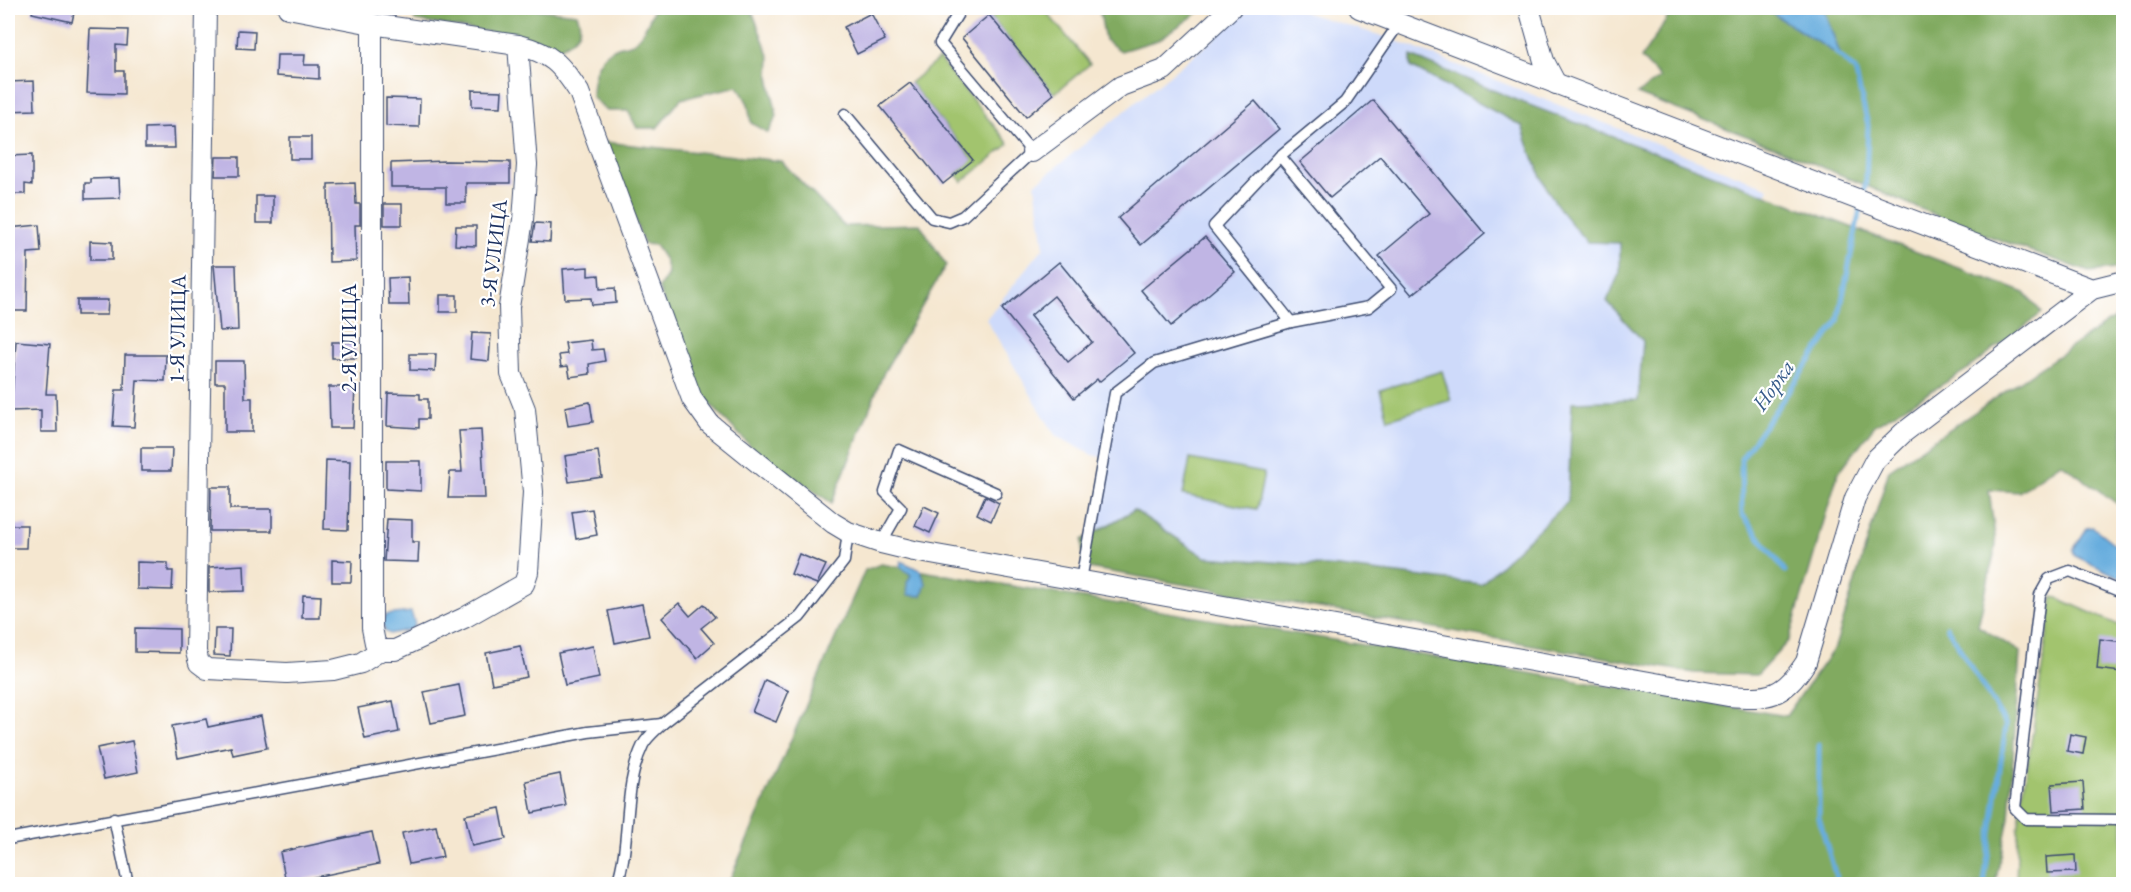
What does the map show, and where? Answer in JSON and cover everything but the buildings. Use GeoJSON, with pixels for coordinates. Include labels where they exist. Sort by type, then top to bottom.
{"type":"FeatureCollection","features":[{"type":"Feature","properties":{"kind":"street","name":"1-Я УЛИЦА"},"geometry":{"type":"LineString","coordinates":[[206,8],[195,652],[199,663],[207,669],[287,673],[333,670],[362,663],[381,651]]}},
{"type":"Feature","properties":{"kind":"street"},"geometry":{"type":"LineString","coordinates":[[288,8],[372,24],[518,45],[537,50],[554,59],[579,92],[683,381],[692,399],[710,424],[784,486],[848,532],[881,543],[1728,696],[1755,698],[1776,695],[1793,682],[1806,662],[1855,498],[1875,460],[1903,433],[2092,289],[2124,281]]}},
{"type":"Feature","properties":{"kind":"street"},"geometry":{"type":"LineString","coordinates":[[1032,152],[1121,86],[1164,70],[1231,8]]}},
{"type":"Feature","properties":{"kind":"street"},"geometry":{"type":"LineString","coordinates":[[1359,8],[1398,25],[2092,289]]}},
{"type":"Feature","properties":{"kind":"street"},"geometry":{"type":"LineString","coordinates":[[1529,8],[1544,61],[1556,84]]}},
{"type":"Feature","properties":{"kind":"street","name":"2-Я УЛИЦА"},"geometry":{"type":"LineString","coordinates":[[372,24],[372,628],[375,643],[381,651]]}},
{"type":"Feature","properties":{"kind":"street","name":"3-Я УЛИЦА"},"geometry":{"type":"LineString","coordinates":[[381,651],[396,650],[513,592],[524,584],[528,572],[533,492],[525,409],[511,374],[508,307],[523,220],[527,165],[518,45]]}},
{"type":"Feature","properties":{"kind":"lane"},"geometry":{"type":"LineString","coordinates":[[845,114],[932,218],[949,222],[963,216],[1032,152],[940,43],[959,12],[957,8]]}},
{"type":"Feature","properties":{"kind":"lane"},"geometry":{"type":"LineString","coordinates":[[1291,322],[1214,226],[1280,156],[1345,102],[1398,25]]}},
{"type":"Feature","properties":{"kind":"lane"},"geometry":{"type":"LineString","coordinates":[[1081,580],[1115,393],[1154,363],[1291,322],[1369,307],[1391,289],[1280,156]]}},
{"type":"Feature","properties":{"kind":"lane"},"geometry":{"type":"LineString","coordinates":[[881,543],[901,508],[885,492],[899,450],[996,493]]}},
{"type":"Feature","properties":{"kind":"lane"},"geometry":{"type":"LineString","coordinates":[[617,885],[625,844],[633,775],[644,744],[662,724],[800,617],[844,561],[848,532]]}},
{"type":"Feature","properties":{"kind":"lane"},"geometry":{"type":"LineString","coordinates":[[2124,593],[2070,571],[2049,579],[2040,594],[2015,808],[2026,819],[2124,820]]}},
{"type":"Feature","properties":{"kind":"lane"},"geometry":{"type":"LineString","coordinates":[[8,839],[588,732],[662,724]]}},
{"type":"Feature","properties":{"kind":"lane"},"geometry":{"type":"LineString","coordinates":[[114,818],[128,885]]}},
{"type":"Feature","properties":{"kind":"shaded area"},"geometry":{"type":"Polygon","coordinates":[[[1252,8],[1290,8],[1389,38],[1769,188],[1593,570],[1498,628],[1091,565],[1109,459],[1092,455],[1055,435],[986,319],[1044,247],[1035,184],[1252,8]]]}},
{"type":"Feature","properties":{"kind":"green space"},"geometry":{"type":"Polygon","coordinates":[[[410,8],[525,8],[577,14],[580,26],[577,35],[559,48],[528,38],[415,21],[410,8]]]}},
{"type":"Feature","properties":{"kind":"green space"},"geometry":{"type":"Polygon","coordinates":[[[654,8],[751,8],[770,58],[769,77],[777,116],[768,133],[751,123],[748,104],[738,86],[681,99],[657,128],[637,128],[628,111],[607,111],[592,97],[594,74],[600,61],[618,47],[636,41],[654,8]]]}},
{"type":"Feature","properties":{"kind":"green space"},"geometry":{"type":"Polygon","coordinates":[[[999,8],[1043,8],[1090,64],[1054,94],[989,15],[999,8]]]}},
{"type":"Feature","properties":{"kind":"green space"},"geometry":{"type":"Polygon","coordinates":[[[1099,8],[1205,8],[1158,40],[1121,51],[1105,40],[1099,8]]]}},
{"type":"Feature","properties":{"kind":"green space"},"geometry":{"type":"Polygon","coordinates":[[[1679,8],[1764,8],[1840,56],[1825,13],[1818,8],[2123,8],[2123,268],[2089,272],[1961,226],[1775,147],[1637,94],[1660,78],[1641,58],[1671,13],[1679,8]]]}},
{"type":"Feature","properties":{"kind":"green space"},"geometry":{"type":"Polygon","coordinates":[[[1411,56],[1524,103],[2025,293],[2042,313],[1965,371],[1875,425],[1838,473],[1789,640],[1757,675],[1694,673],[1083,567],[1082,540],[1134,510],[1205,557],[1339,567],[1481,584],[1568,501],[1572,402],[1638,400],[1643,341],[1607,301],[1620,272],[1620,243],[1587,242],[1564,215],[1540,175],[1522,126],[1411,67],[1411,56]]]}},
{"type":"Feature","properties":{"kind":"green space"},"geometry":{"type":"Polygon","coordinates":[[[939,59],[1009,144],[962,182],[956,174],[972,159],[910,83],[939,59]]]}},
{"type":"Feature","properties":{"kind":"green space"},"geometry":{"type":"Polygon","coordinates":[[[605,142],[781,161],[844,226],[920,224],[946,265],[884,372],[832,503],[756,452],[693,386],[659,288],[668,274],[665,260],[655,245],[644,244],[605,142]]]}},
{"type":"Feature","properties":{"kind":"green space"},"geometry":{"type":"Polygon","coordinates":[[[2123,312],[2123,508],[2061,463],[2019,492],[1989,490],[1996,545],[1978,626],[2020,652],[2009,818],[1995,884],[728,884],[865,570],[881,564],[1786,716],[1835,647],[1889,470],[2123,312]]]}},
{"type":"Feature","properties":{"kind":"green space"},"geometry":{"type":"Polygon","coordinates":[[[1442,371],[1451,400],[1388,419],[1380,390],[1442,371]]]}},
{"type":"Feature","properties":{"kind":"green space"},"geometry":{"type":"Polygon","coordinates":[[[1190,459],[1264,473],[1257,509],[1183,495],[1190,459]]]}},
{"type":"Feature","properties":{"kind":"green space"},"geometry":{"type":"Polygon","coordinates":[[[2053,596],[2123,627],[2123,884],[2016,884],[2018,829],[2053,596]]]}},
{"type":"Feature","properties":{"kind":"water"},"geometry":{"type":"Polygon","coordinates":[[[1764,8],[1818,8],[1825,13],[1841,57],[1764,8]]]}},
{"type":"Feature","properties":{"kind":"water"},"geometry":{"type":"Polygon","coordinates":[[[2093,527],[2123,551],[2123,579],[2075,556],[2073,550],[2087,528],[2093,527]]]}},
{"type":"Feature","properties":{"kind":"water"},"geometry":{"type":"Polygon","coordinates":[[[901,561],[920,570],[926,583],[922,596],[908,595],[907,583],[911,575],[900,566],[901,561]]]}},
{"type":"Feature","properties":{"kind":"water"},"geometry":{"type":"Polygon","coordinates":[[[411,612],[415,624],[412,629],[389,634],[385,631],[382,621],[386,615],[411,612]]]}},
{"type":"Feature","properties":{"kind":"waterway","name":"Норка"},"geometry":{"type":"LineString","coordinates":[[1836,53],[1855,70],[1868,125],[1866,180],[1863,197]]}},
{"type":"Feature","properties":{"kind":"waterway","name":"Норка"},"geometry":{"type":"LineString","coordinates":[[1785,571],[1742,514],[1741,459],[1838,321],[1860,209]]}},
{"type":"Feature","properties":{"kind":"waterway"},"geometry":{"type":"LineString","coordinates":[[1947,627],[2006,725],[1984,884]]}},
{"type":"Feature","properties":{"kind":"waterway","name":"Норка"},"geometry":{"type":"LineString","coordinates":[[1819,744],[1819,818],[1838,884]]}}]}
